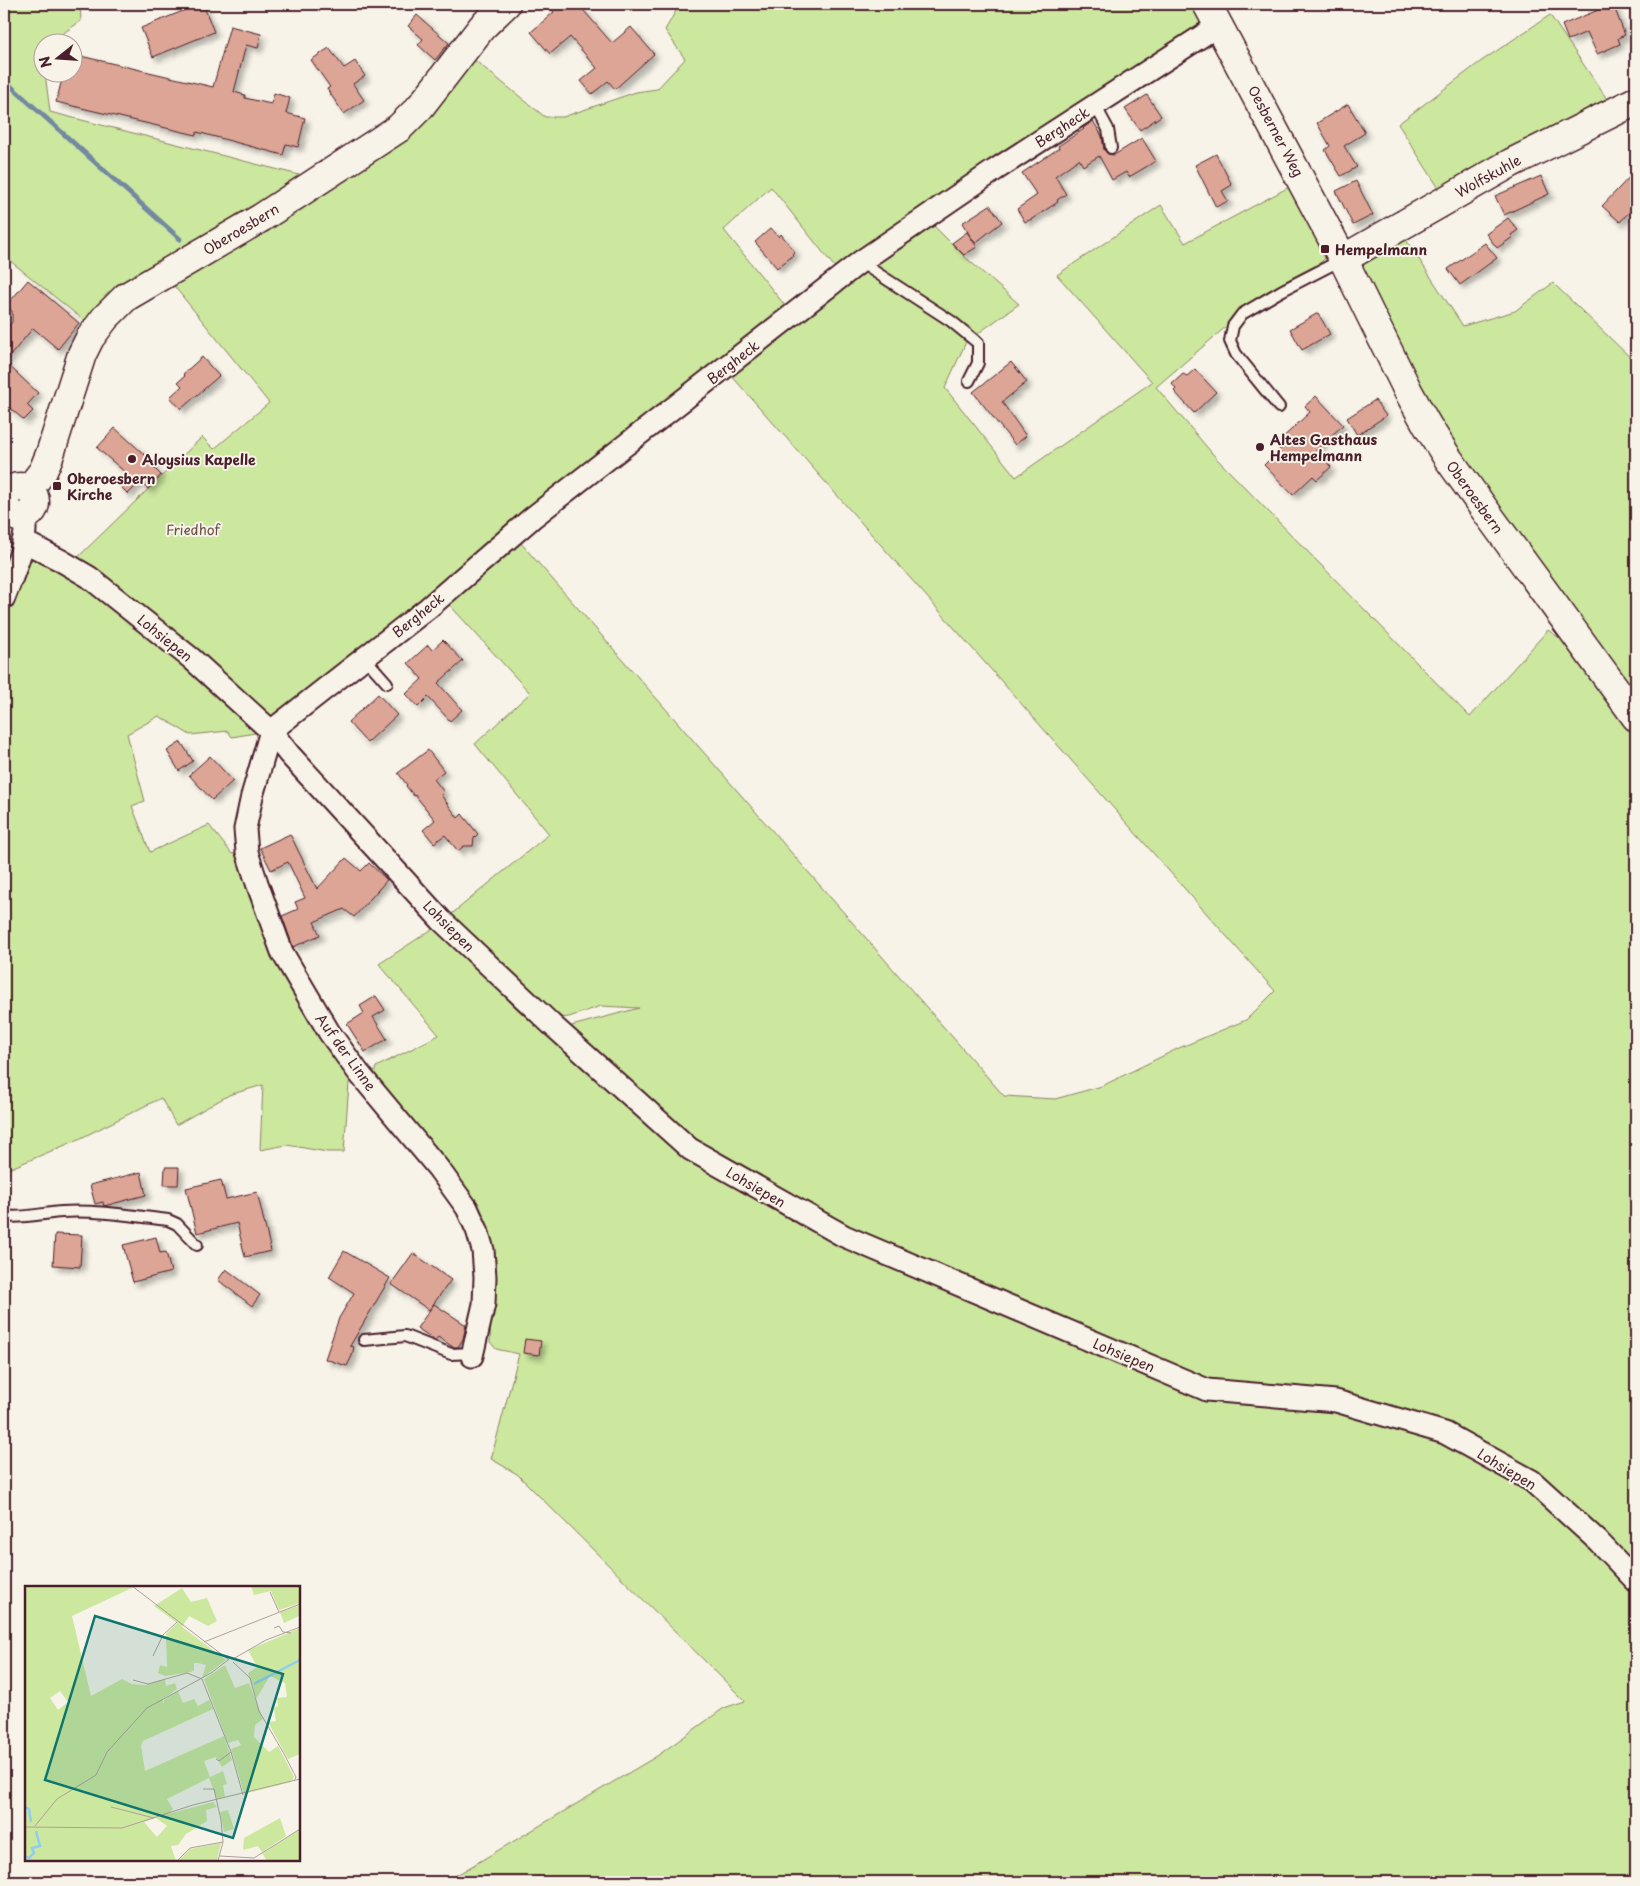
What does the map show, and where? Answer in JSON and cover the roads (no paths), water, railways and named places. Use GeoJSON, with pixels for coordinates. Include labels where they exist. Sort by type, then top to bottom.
{"type":"FeatureCollection","features":[{"type":"Feature","properties":{"kind":"street","name":"Oberoesbern"},"geometry":{"type":"LineString","coordinates":[[14,514],[6,495],[13,488],[29,489],[43,471],[82,354],[90,338],[105,318],[126,297],[261,218],[399,128],[420,107],[482,27],[506,4]]}},
{"type":"Feature","properties":{"kind":"street","name":"Bergheck"},"geometry":{"type":"LineString","coordinates":[[271,731],[428,608],[532,518],[860,262],[1095,105],[1213,14]]}},
{"type":"Feature","properties":{"kind":"street","name":"Oesberner Weg"},"geometry":{"type":"LineString","coordinates":[[1213,14],[1343,259]]}},
{"type":"Feature","properties":{"kind":"street","name":"Wolfskuhle"},"geometry":{"type":"LineString","coordinates":[[1343,259],[1511,162],[1636,101]]}},
{"type":"Feature","properties":{"kind":"street","name":"Oberoesbern"},"geometry":{"type":"LineString","coordinates":[[1343,259],[1408,391],[1446,457],[1636,717]]}},
{"type":"Feature","properties":{"kind":"street"},"geometry":{"type":"LineString","coordinates":[[4,598],[14,514]]}},
{"type":"Feature","properties":{"kind":"street","name":"Lohsiepen"},"geometry":{"type":"LineString","coordinates":[[14,514],[192,659],[271,731],[441,920],[551,1024],[690,1149],[844,1236],[1207,1390],[1336,1401],[1445,1433],[1532,1481],[1598,1541],[1636,1581]]}},
{"type":"Feature","properties":{"kind":"street","name":"Auf der Linne"},"geometry":{"type":"LineString","coordinates":[[271,731],[252,796],[245,829],[247,852],[257,883],[282,952],[329,1032],[358,1072],[438,1168],[468,1208],[483,1250],[486,1277],[484,1304],[472,1354]]}},
{"type":"Feature","properties":{"kind":"lane"},"geometry":{"type":"LineString","coordinates":[[1095,105],[1108,128],[1111,148]]}},
{"type":"Feature","properties":{"kind":"lane"},"geometry":{"type":"LineString","coordinates":[[1279,407],[1236,354],[1230,341],[1233,326],[1242,314],[1281,291],[1343,259]]}},
{"type":"Feature","properties":{"kind":"lane"},"geometry":{"type":"LineString","coordinates":[[860,262],[951,321],[978,343],[978,363],[968,381]]}},
{"type":"Feature","properties":{"kind":"lane"},"geometry":{"type":"LineString","coordinates":[[365,658],[387,683]]}},
{"type":"Feature","properties":{"kind":"lane"},"geometry":{"type":"LineString","coordinates":[[4,1216],[79,1212],[168,1220],[177,1224],[197,1245]]}},
{"type":"Feature","properties":{"kind":"lane"},"geometry":{"type":"LineString","coordinates":[[364,1340],[405,1336],[451,1354],[472,1354]]}},
{"type":"Feature","properties":{"kind":"waterway"},"geometry":{"type":"LineString","coordinates":[[4,80],[180,239]]}},
{"type":"Feature","properties":{"kind":"place","name":"Hempelmann"},"geometry":{"type":"Point","coordinates":[1325,249]}},
{"type":"Feature","properties":{"kind":"place","name":"Altes Gasthaus Hempelmann"},"geometry":{"type":"Point","coordinates":[1260,447]}},
{"type":"Feature","properties":{"kind":"place","name":"Aloysius Kapelle"},"geometry":{"type":"Point","coordinates":[132,459]}},
{"type":"Feature","properties":{"kind":"place","name":"Oberoesbern Kirche"},"geometry":{"type":"Point","coordinates":[57,486]}},
{"type":"Feature","properties":{"kind":"park label","name":"Friedhof"},"geometry":{"type":"Point","coordinates":[193,529]}}]}
